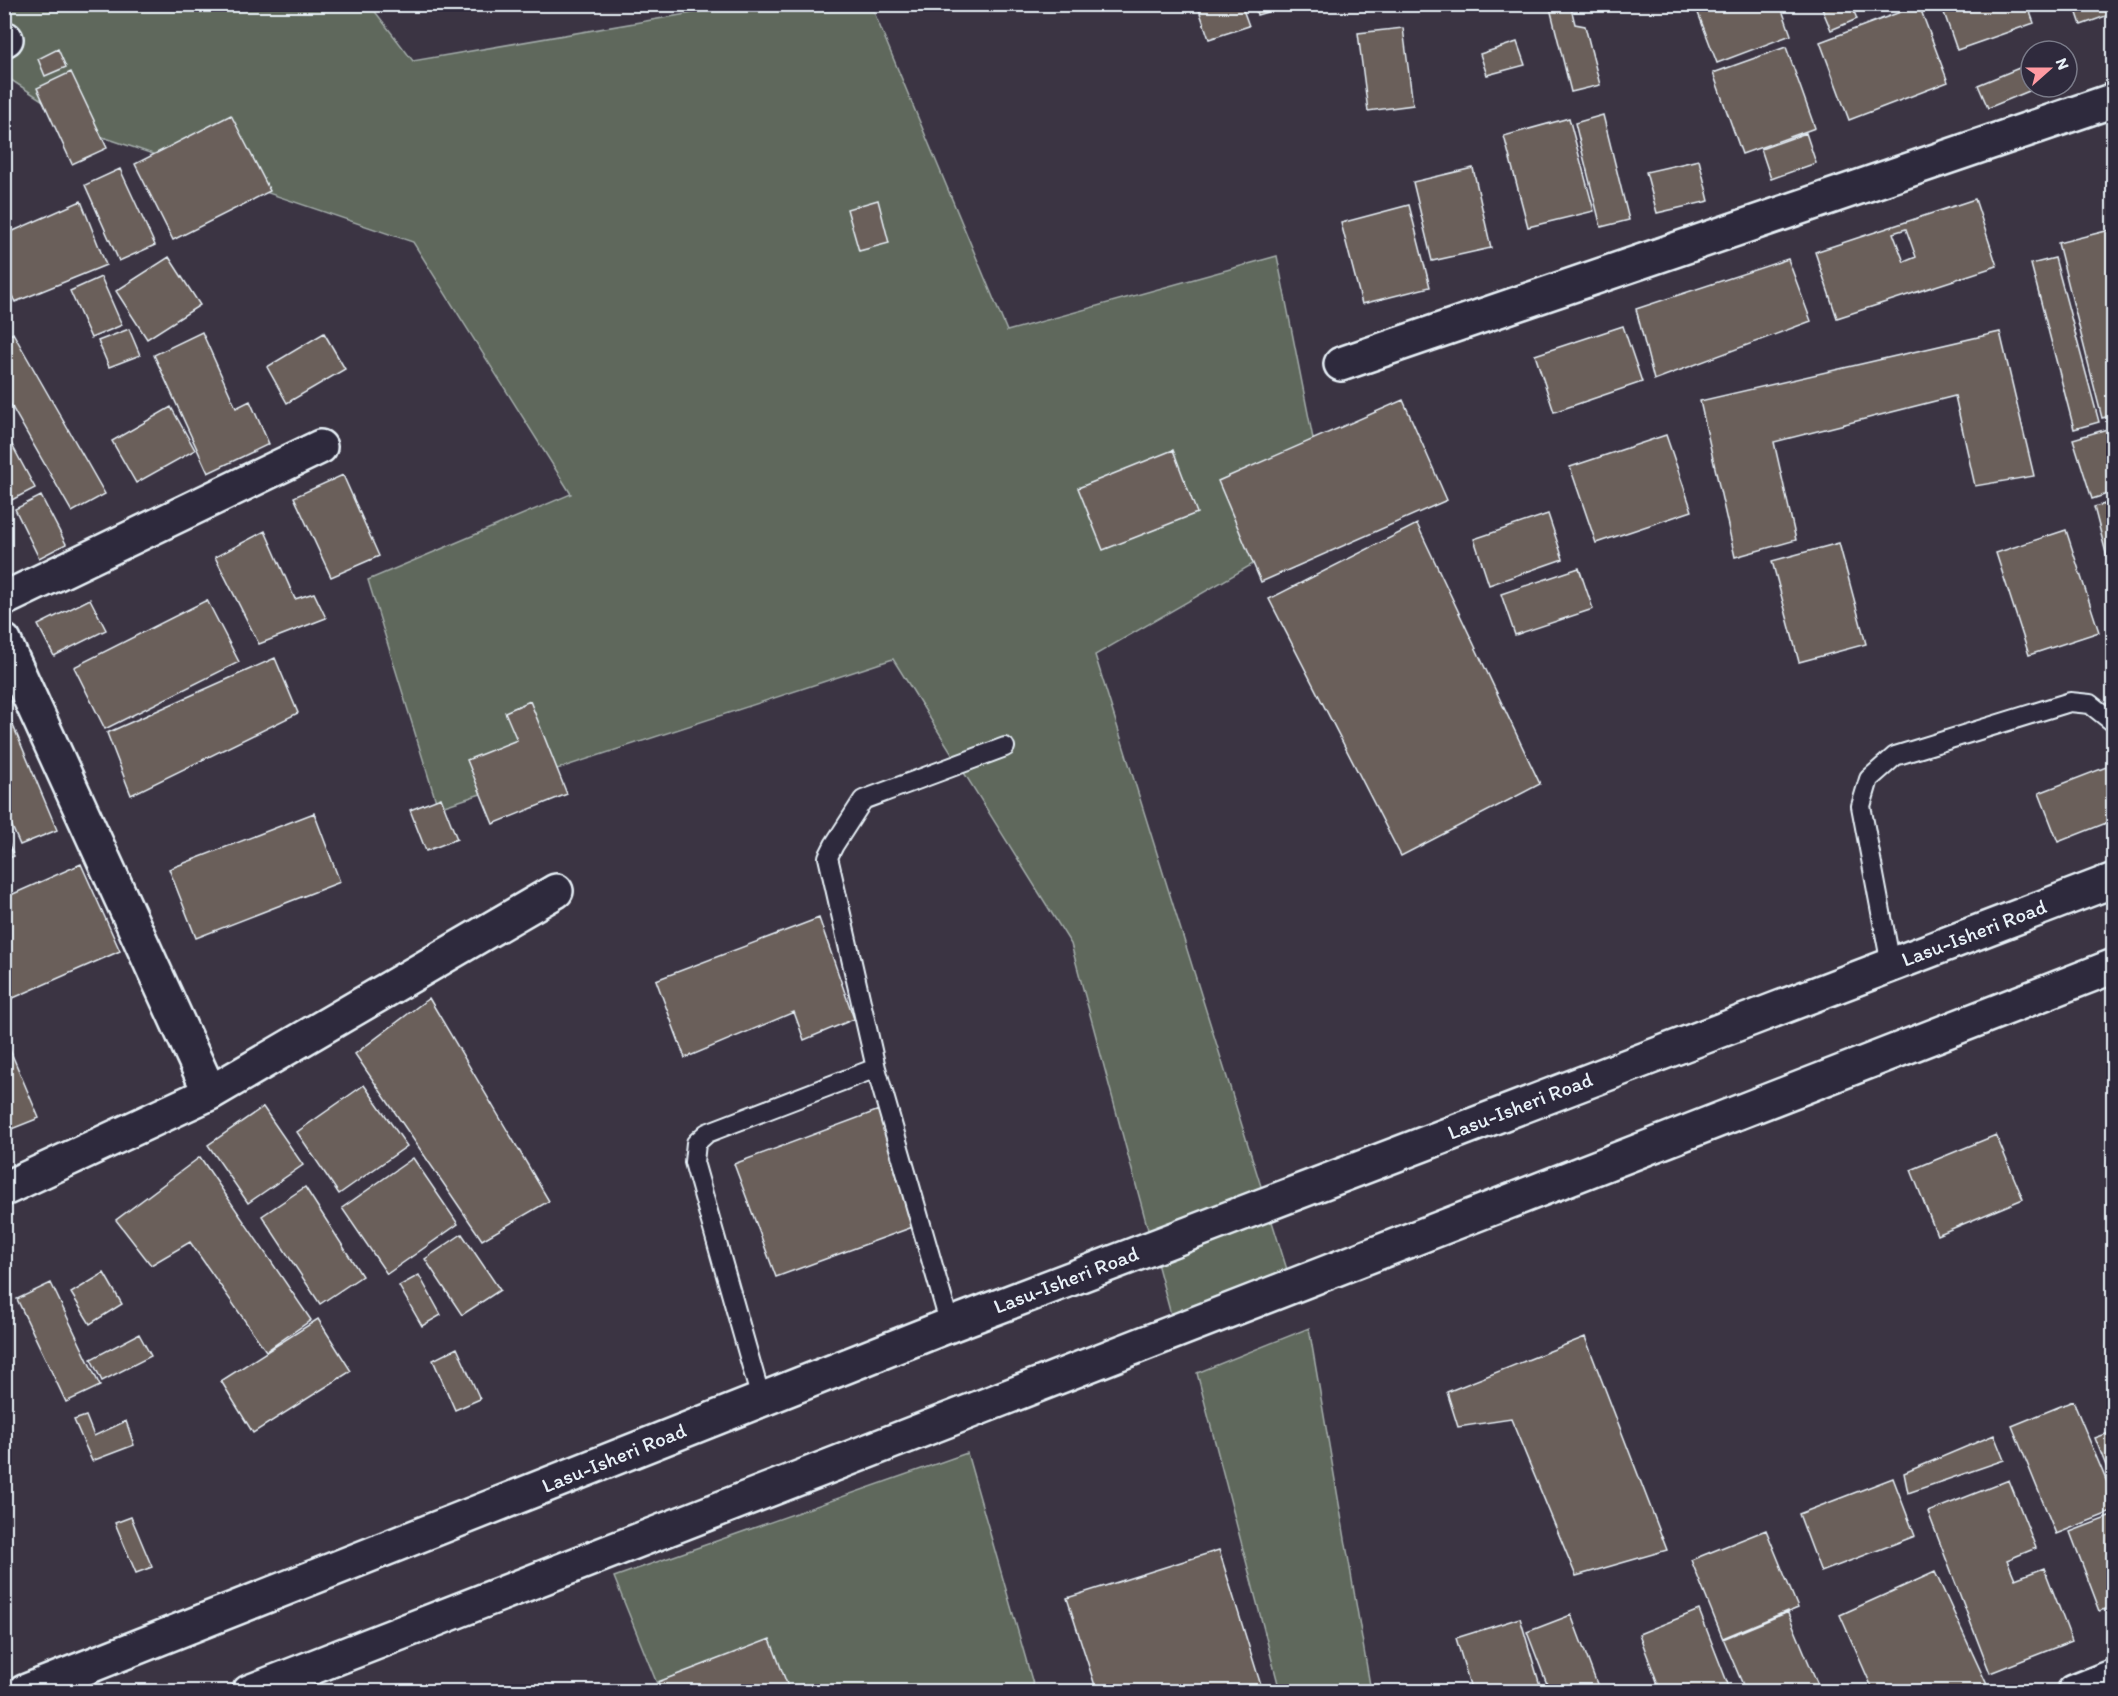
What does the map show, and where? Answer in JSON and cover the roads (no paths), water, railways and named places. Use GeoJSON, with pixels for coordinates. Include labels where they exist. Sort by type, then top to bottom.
{"type":"FeatureCollection","features":[{"type":"Feature","properties":{"kind":"main road"},"geometry":{"type":"LineString","coordinates":[[1341,364],[2114,100]]}},
{"type":"Feature","properties":{"kind":"main road"},"geometry":{"type":"LineString","coordinates":[[4,599],[320,447]]}},
{"type":"Feature","properties":{"kind":"main road"},"geometry":{"type":"LineString","coordinates":[[4,641],[210,1093]]}},
{"type":"Feature","properties":{"kind":"main road","name":"Lasu-Isheri Road"},"geometry":{"type":"LineString","coordinates":[[24,1692],[950,1324],[2114,880]]}},
{"type":"Feature","properties":{"kind":"main road"},"geometry":{"type":"LineString","coordinates":[[4,1188],[210,1093],[556,891]]}},
{"type":"Feature","properties":{"kind":"main road"},"geometry":{"type":"LineString","coordinates":[[249,1692],[2114,966]]}},
{"type":"Feature","properties":{"kind":"main road"},"geometry":{"type":"LineString","coordinates":[[2074,1692],[2114,1676]]}},
{"type":"Feature","properties":{"kind":"lane"},"geometry":{"type":"LineString","coordinates":[[1891,965],[1861,806],[1869,779],[1895,756],[2070,702],[2090,704],[2114,723]]}},
{"type":"Feature","properties":{"kind":"lane"},"geometry":{"type":"LineString","coordinates":[[950,1324],[876,1068],[828,857],[863,800],[1005,747]]}},
{"type":"Feature","properties":{"kind":"lane"},"geometry":{"type":"LineString","coordinates":[[761,1400],[694,1162],[696,1143],[707,1134],[876,1068]]}}]}
